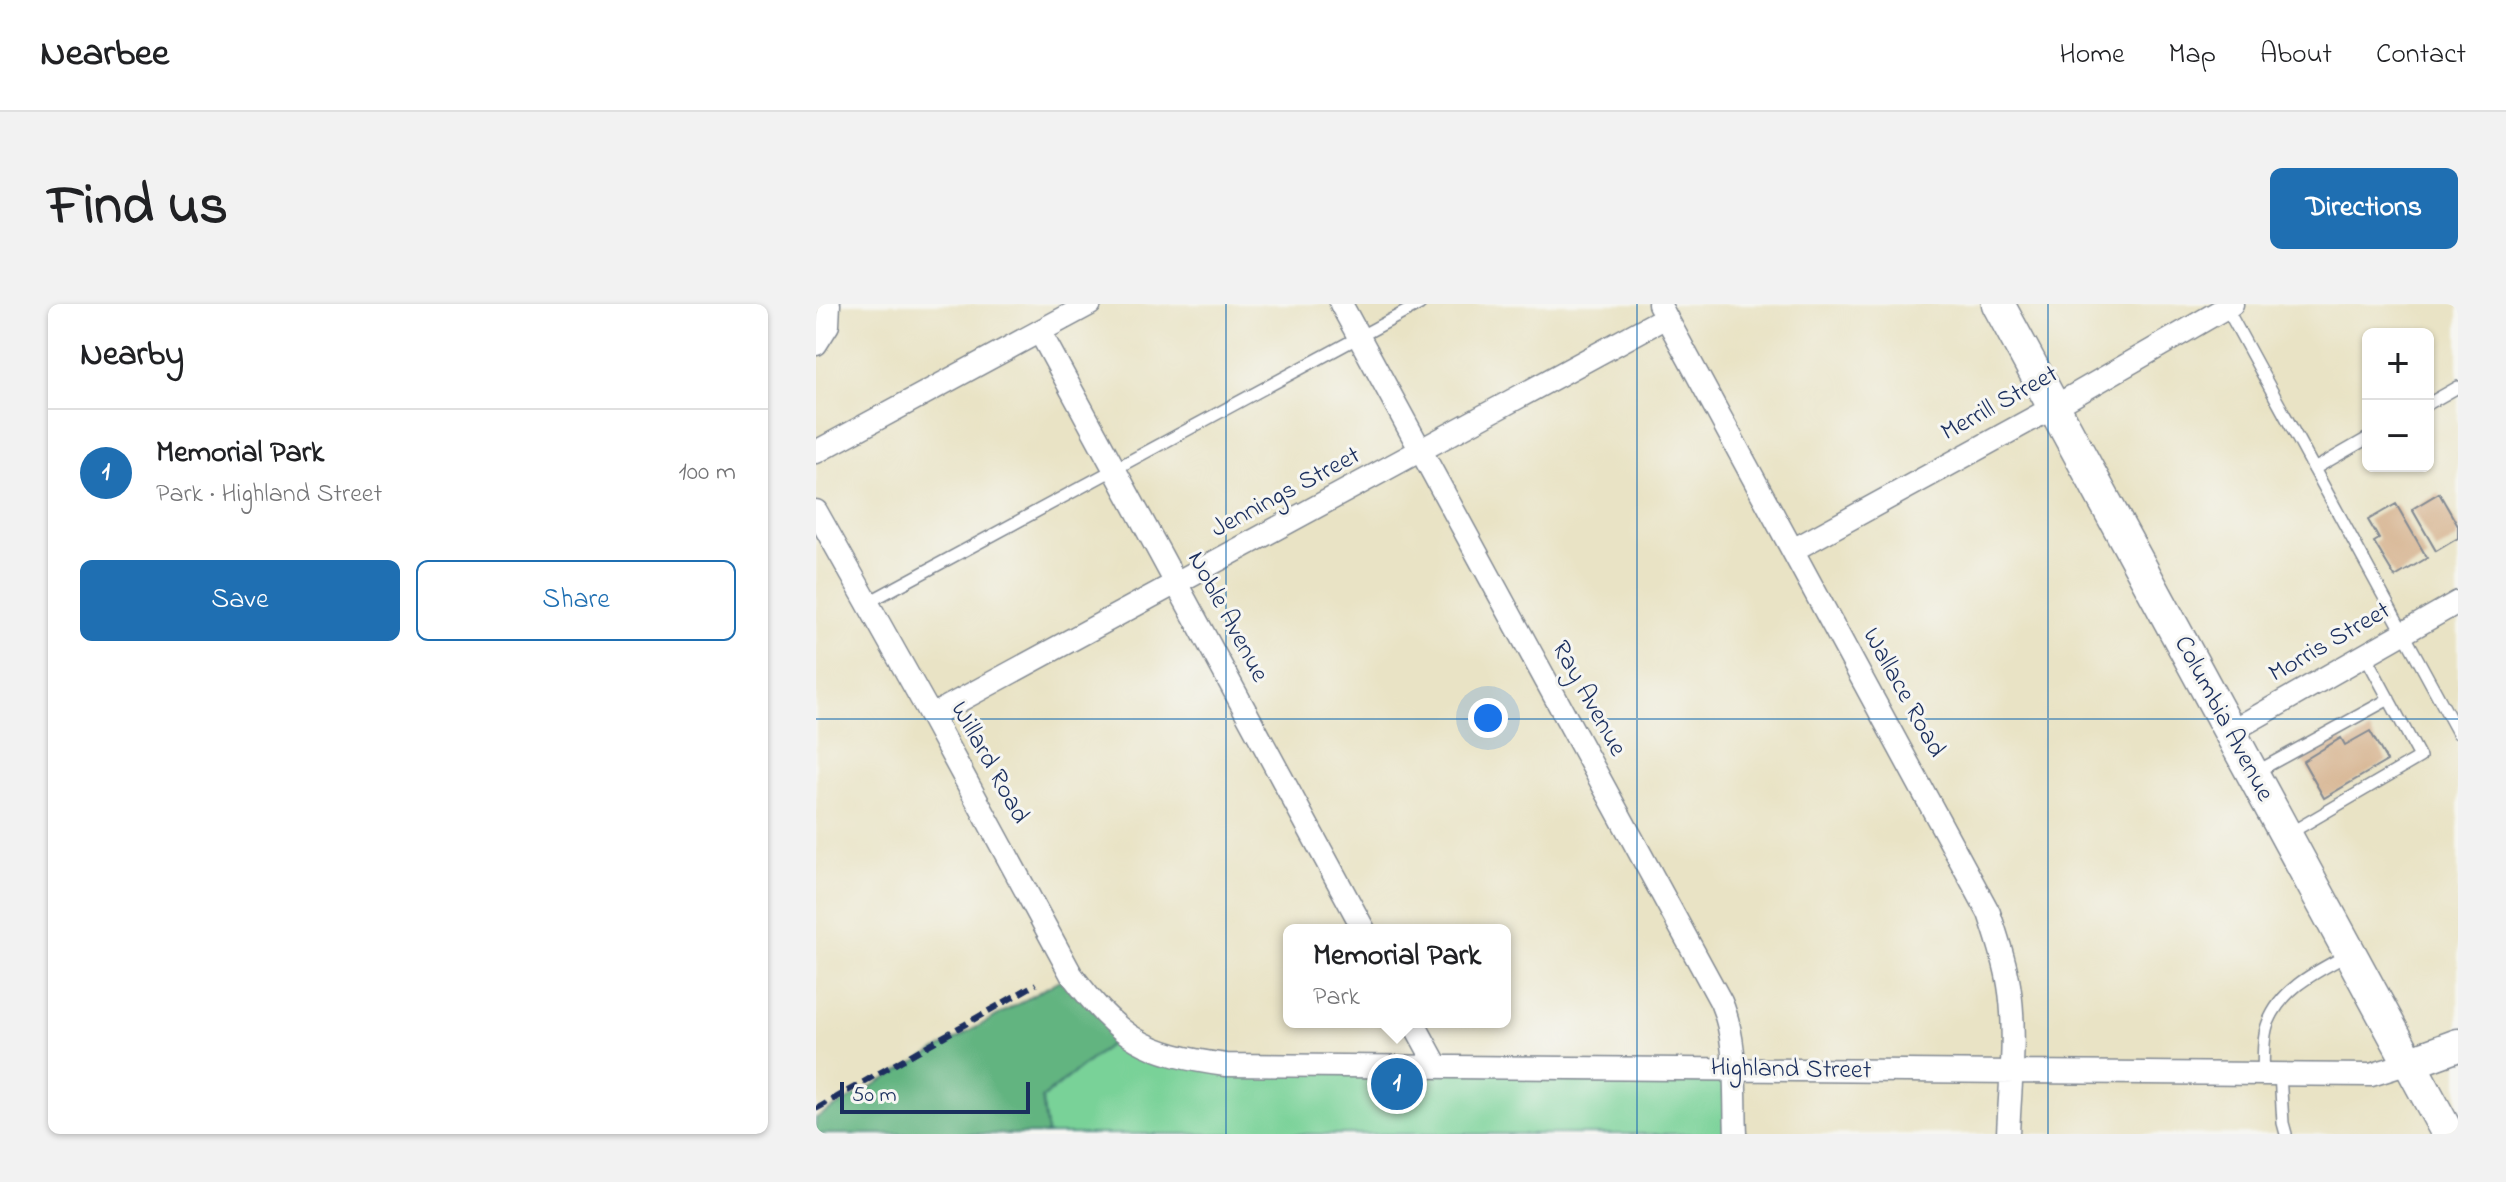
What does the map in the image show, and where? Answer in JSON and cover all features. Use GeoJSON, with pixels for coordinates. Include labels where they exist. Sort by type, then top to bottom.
{"type":"FeatureCollection","features":[{"type":"Feature","properties":{"kind":"street"},"geometry":{"type":"LineString","coordinates":[[816,344],[828,325],[829,304]]}},
{"type":"Feature","properties":{"kind":"street"},"geometry":{"type":"LineString","coordinates":[[816,452],[1090,304]]}},
{"type":"Feature","properties":{"kind":"street","name":"Ray Avenue"},"geometry":{"type":"LineString","coordinates":[[1341,304],[1721,1002],[1728,1019],[1736,1134]]}},
{"type":"Feature","properties":{"kind":"street","name":"Columbia Avenue"},"geometry":{"type":"LineString","coordinates":[[1998,304],[2448,1134]]}},
{"type":"Feature","properties":{"kind":"street","name":"Merrill Street"},"geometry":{"type":"LineString","coordinates":[[1793,550],[2054,407],[2229,306]]}},
{"type":"Feature","properties":{"kind":"street","name":"Jennings Street"},"geometry":{"type":"LineString","coordinates":[[931,716],[1421,452],[1663,311]]}},
{"type":"Feature","properties":{"kind":"street","name":"Wallace Road"},"geometry":{"type":"LineString","coordinates":[[1663,311],[1989,913],[2001,947],[2012,1020],[2008,1134]]}},
{"type":"Feature","properties":{"kind":"street","name":"Noble Avenue"},"geometry":{"type":"LineString","coordinates":[[1040,332],[1361,924]]}},
{"type":"Feature","properties":{"kind":"street","name":"Willard Road"},"geometry":{"type":"LineString","coordinates":[[816,511],[1071,974],[1096,1007],[1124,1033]]}},
{"type":"Feature","properties":{"kind":"street","name":"Morris Street"},"geometry":{"type":"LineString","coordinates":[[2230,732],[2458,602]]}},
{"type":"Feature","properties":{"kind":"street"},"geometry":{"type":"LineString","coordinates":[[1416,1028],[1437,1066]]}},
{"type":"Feature","properties":{"kind":"street","name":"Highland Street"},"geometry":{"type":"LineString","coordinates":[[1124,1033],[1153,1049],[1174,1056],[1226,1065],[2010,1073],[2371,1075],[2458,1045]]}},
{"type":"Feature","properties":{"kind":"lane"},"geometry":{"type":"LineString","coordinates":[[867,603],[1420,304]]}},
{"type":"Feature","properties":{"kind":"lane"},"geometry":{"type":"LineString","coordinates":[[2229,306],[2458,733]]}},
{"type":"Feature","properties":{"kind":"lane"},"geometry":{"type":"LineString","coordinates":[[2434,401],[2458,387]]}},
{"type":"Feature","properties":{"kind":"lane"},"geometry":{"type":"LineString","coordinates":[[2314,469],[2362,441]]}},
{"type":"Feature","properties":{"kind":"lane"},"geometry":{"type":"LineString","coordinates":[[2286,836],[2420,757],[2365,655]]}},
{"type":"Feature","properties":{"kind":"lane"},"geometry":{"type":"LineString","coordinates":[[2253,774],[2389,699]]}},
{"type":"Feature","properties":{"kind":"lane"},"geometry":{"type":"LineString","coordinates":[[2286,1134],[2265,1035],[2269,1022],[2280,1003],[2302,980],[2350,954]]}},
{"type":"Feature","properties":{"kind":"green space"},"geometry":{"type":"Polygon","coordinates":[[[1071,974],[1124,1033],[1042,1098],[1047,1134],[816,1134],[816,1118],[1071,974]]]}},
{"type":"Feature","properties":{"kind":"green space"},"geometry":{"type":"Polygon","coordinates":[[[1124,1033],[1184,1059],[1733,1069],[1736,1134],[1047,1134],[1042,1099],[1124,1033]]]}},
{"type":"Feature","properties":{"kind":"building"},"geometry":{"type":"Polygon","coordinates":[[[2439,493],[2458,526],[2458,538],[2436,551],[2412,509],[2439,493]]]}},
{"type":"Feature","properties":{"kind":"building"},"geometry":{"type":"Polygon","coordinates":[[[2396,504],[2427,558],[2395,577],[2374,542],[2379,539],[2368,520],[2396,504]]]}},
{"type":"Feature","properties":{"kind":"building"},"geometry":{"type":"Polygon","coordinates":[[[2370,731],[2387,761],[2324,798],[2303,761],[2341,738],[2345,745],[2370,731]]]}},
{"type":"Feature","properties":{"kind":"railway"},"geometry":{"type":"LineString","coordinates":[[816,1109],[1036,984]]}},
{"type":"Feature","properties":{"kind":"place","name":"Memorial Park"},"geometry":{"type":"Point","coordinates":[1397,1084]}}]}
